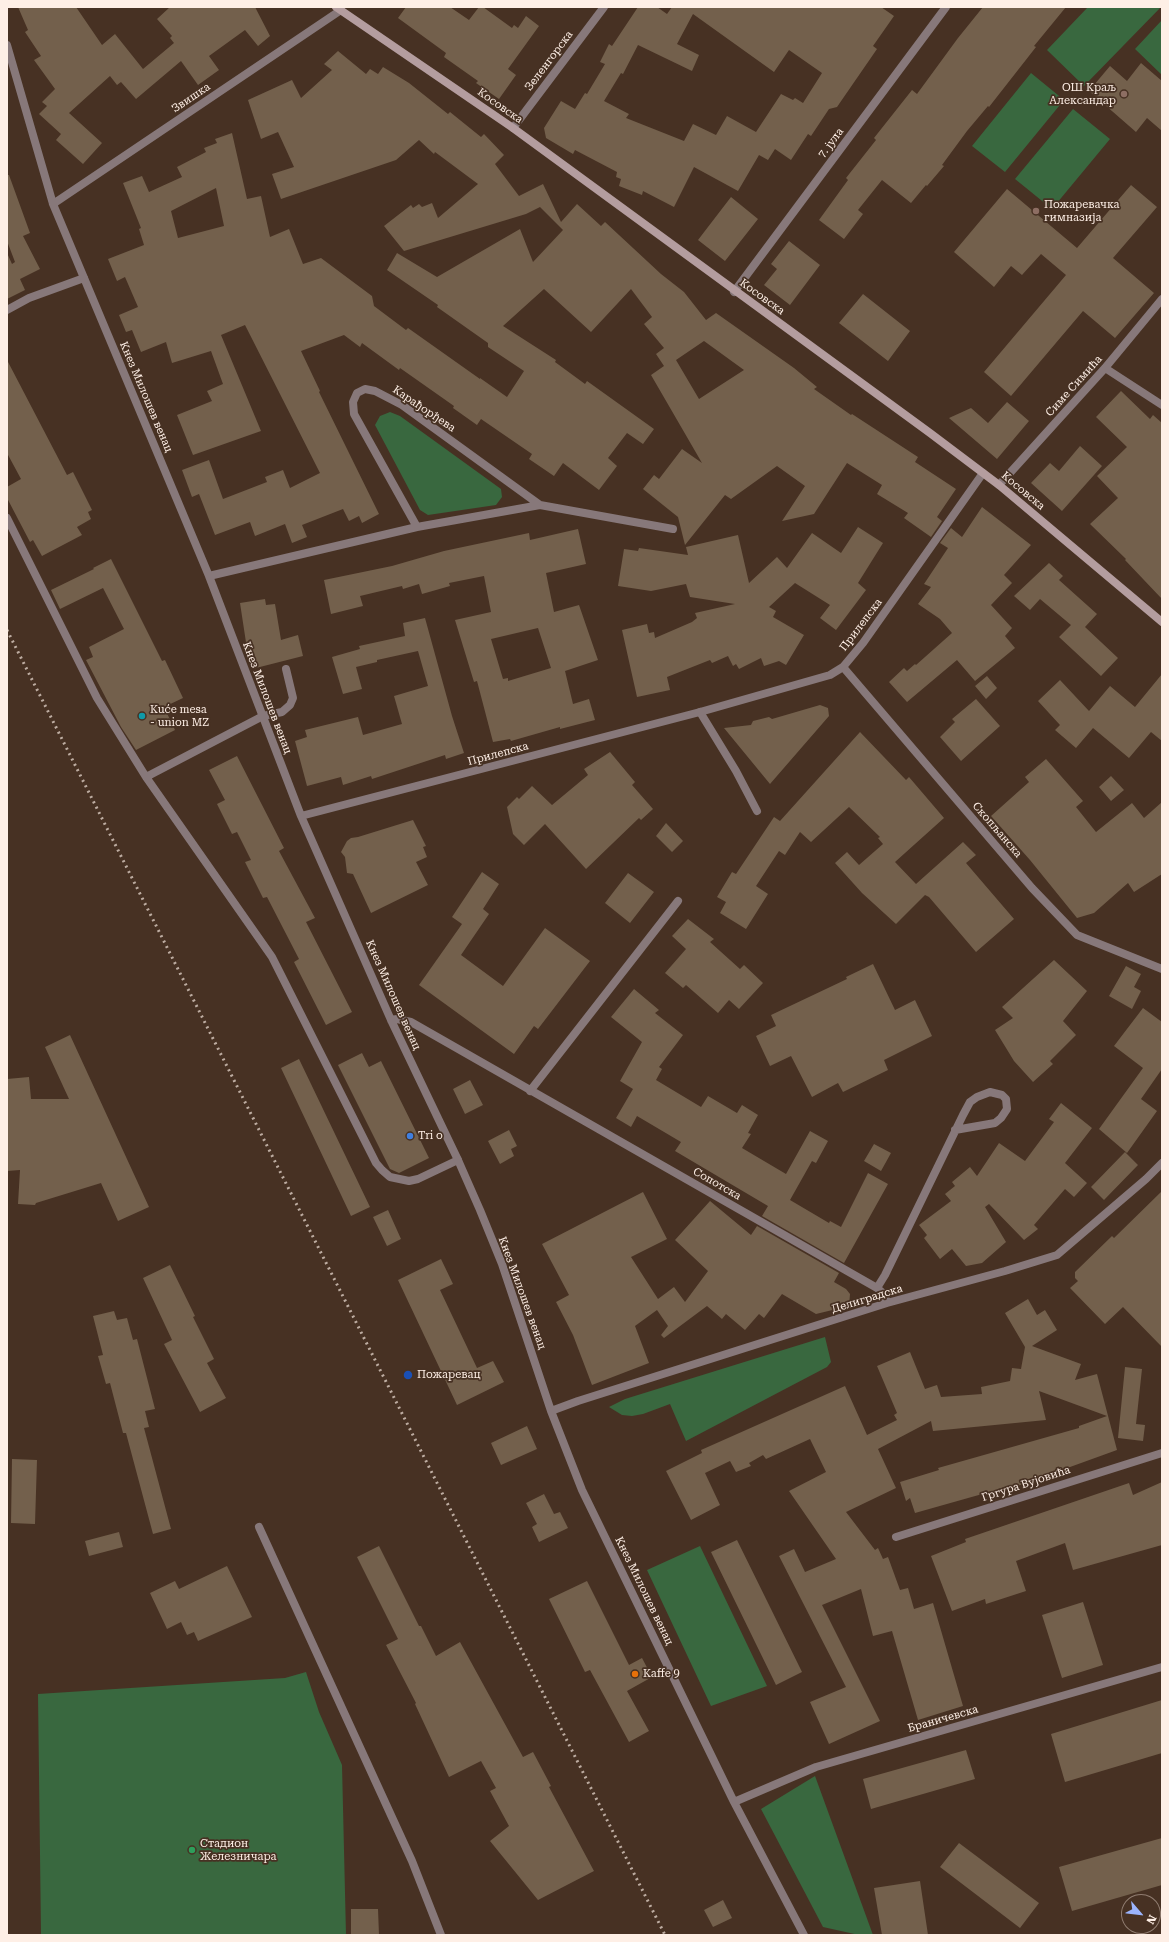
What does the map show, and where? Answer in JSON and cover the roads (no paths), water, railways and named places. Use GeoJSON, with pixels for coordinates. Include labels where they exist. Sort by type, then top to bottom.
{"type":"FeatureCollection","features":[{"type":"Feature","properties":{"kind":"main road","name":"Косовска"},"geometry":{"type":"LineString","coordinates":[[338,9],[513,128],[734,292],[1000,485],[1162,622]]}},
{"type":"Feature","properties":{"kind":"street","name":"Зеленгорска"},"geometry":{"type":"LineString","coordinates":[[513,128],[604,7]]}},
{"type":"Feature","properties":{"kind":"street","name":"7. јула"},"geometry":{"type":"LineString","coordinates":[[734,292],[946,7]]}},
{"type":"Feature","properties":{"kind":"street","name":"Звишка"},"geometry":{"type":"LineString","coordinates":[[53,204],[338,9]]}},
{"type":"Feature","properties":{"kind":"street","name":"Кнез Милошев венац"},"geometry":{"type":"LineString","coordinates":[[7,45],[53,204],[209,576],[301,816],[391,1020],[458,1160],[502,1264],[551,1411],[582,1490],[734,1802],[804,1935]]}},
{"type":"Feature","properties":{"kind":"street"},"geometry":{"type":"LineString","coordinates":[[7,310],[29,298],[84,278]]}},
{"type":"Feature","properties":{"kind":"street","name":"Симе Симића"},"geometry":{"type":"LineString","coordinates":[[1000,485],[1105,368],[1162,299]]}},
{"type":"Feature","properties":{"kind":"street"},"geometry":{"type":"LineString","coordinates":[[1105,368],[1162,405]]}},
{"type":"Feature","properties":{"kind":"street","name":"Карађорђева"},"geometry":{"type":"LineString","coordinates":[[417,527],[354,414],[353,402],[357,393],[365,389],[375,391],[402,405],[540,505]]}},
{"type":"Feature","properties":{"kind":"street","name":"Прилепска"},"geometry":{"type":"LineString","coordinates":[[301,816],[700,712],[830,675],[843,667],[863,643],[983,473]]}},
{"type":"Feature","properties":{"kind":"street","name":"Карађорђева"},"geometry":{"type":"LineString","coordinates":[[209,576],[417,527],[540,505],[673,529]]}},
{"type":"Feature","properties":{"kind":"street"},"geometry":{"type":"LineString","coordinates":[[7,518],[97,698],[146,777],[272,957],[376,1163],[382,1170],[395,1178],[409,1181],[418,1179],[458,1160]]}},
{"type":"Feature","properties":{"kind":"street","name":"Скопљанска"},"geometry":{"type":"LineString","coordinates":[[843,667],[1032,888],[1077,935],[1162,969]]}},
{"type":"Feature","properties":{"kind":"street"},"geometry":{"type":"LineString","coordinates":[[146,777],[262,716],[282,712],[290,705],[293,698],[286,669]]}},
{"type":"Feature","properties":{"kind":"street"},"geometry":{"type":"LineString","coordinates":[[700,712],[736,771],[757,811]]}},
{"type":"Feature","properties":{"kind":"street"},"geometry":{"type":"LineString","coordinates":[[530,1091],[678,901]]}},
{"type":"Feature","properties":{"kind":"street","name":"Сопотска"},"geometry":{"type":"LineString","coordinates":[[391,1020],[396,1019],[411,1022],[877,1288],[884,1294],[887,1303]]}},
{"type":"Feature","properties":{"kind":"street"},"geometry":{"type":"LineString","coordinates":[[877,1288],[955,1130],[966,1109],[976,1097],[990,1092],[1002,1095],[1006,1099],[1007,1109],[1001,1118],[995,1123],[955,1130]]}},
{"type":"Feature","properties":{"kind":"street","name":"Делиградска"},"geometry":{"type":"LineString","coordinates":[[551,1411],[578,1401],[887,1303],[1005,1271],[1057,1254],[1146,1179],[1162,1162]]}},
{"type":"Feature","properties":{"kind":"street","name":"Гргура Вујовића"},"geometry":{"type":"LineString","coordinates":[[896,1537],[1162,1453]]}},
{"type":"Feature","properties":{"kind":"street"},"geometry":{"type":"LineString","coordinates":[[259,1527],[412,1861],[441,1935]]}},
{"type":"Feature","properties":{"kind":"street","name":"Браничевска"},"geometry":{"type":"LineString","coordinates":[[734,1802],[816,1767],[1162,1667]]}},
{"type":"Feature","properties":{"kind":"railway"},"geometry":{"type":"LineString","coordinates":[[7,630],[665,1935]]}},
{"type":"Feature","properties":{"kind":"place","name":"ОШ Краљ Александар"},"geometry":{"type":"Point","coordinates":[1124,94]}},
{"type":"Feature","properties":{"kind":"place","name":"Пожаревачка гимназија"},"geometry":{"type":"Point","coordinates":[1036,211]}},
{"type":"Feature","properties":{"kind":"place","name":"Kuće mesa - union MZ"},"geometry":{"type":"Point","coordinates":[142,716]}},
{"type":"Feature","properties":{"kind":"place","name":"Tri o"},"geometry":{"type":"Point","coordinates":[410,1136]}},
{"type":"Feature","properties":{"kind":"place","name":"Пожаревац"},"geometry":{"type":"Point","coordinates":[408,1375]}},
{"type":"Feature","properties":{"kind":"place","name":"Kaffe 9"},"geometry":{"type":"Point","coordinates":[635,1674]}},
{"type":"Feature","properties":{"kind":"place","name":"Стадион Железничара"},"geometry":{"type":"Point","coordinates":[192,1850]}}]}
